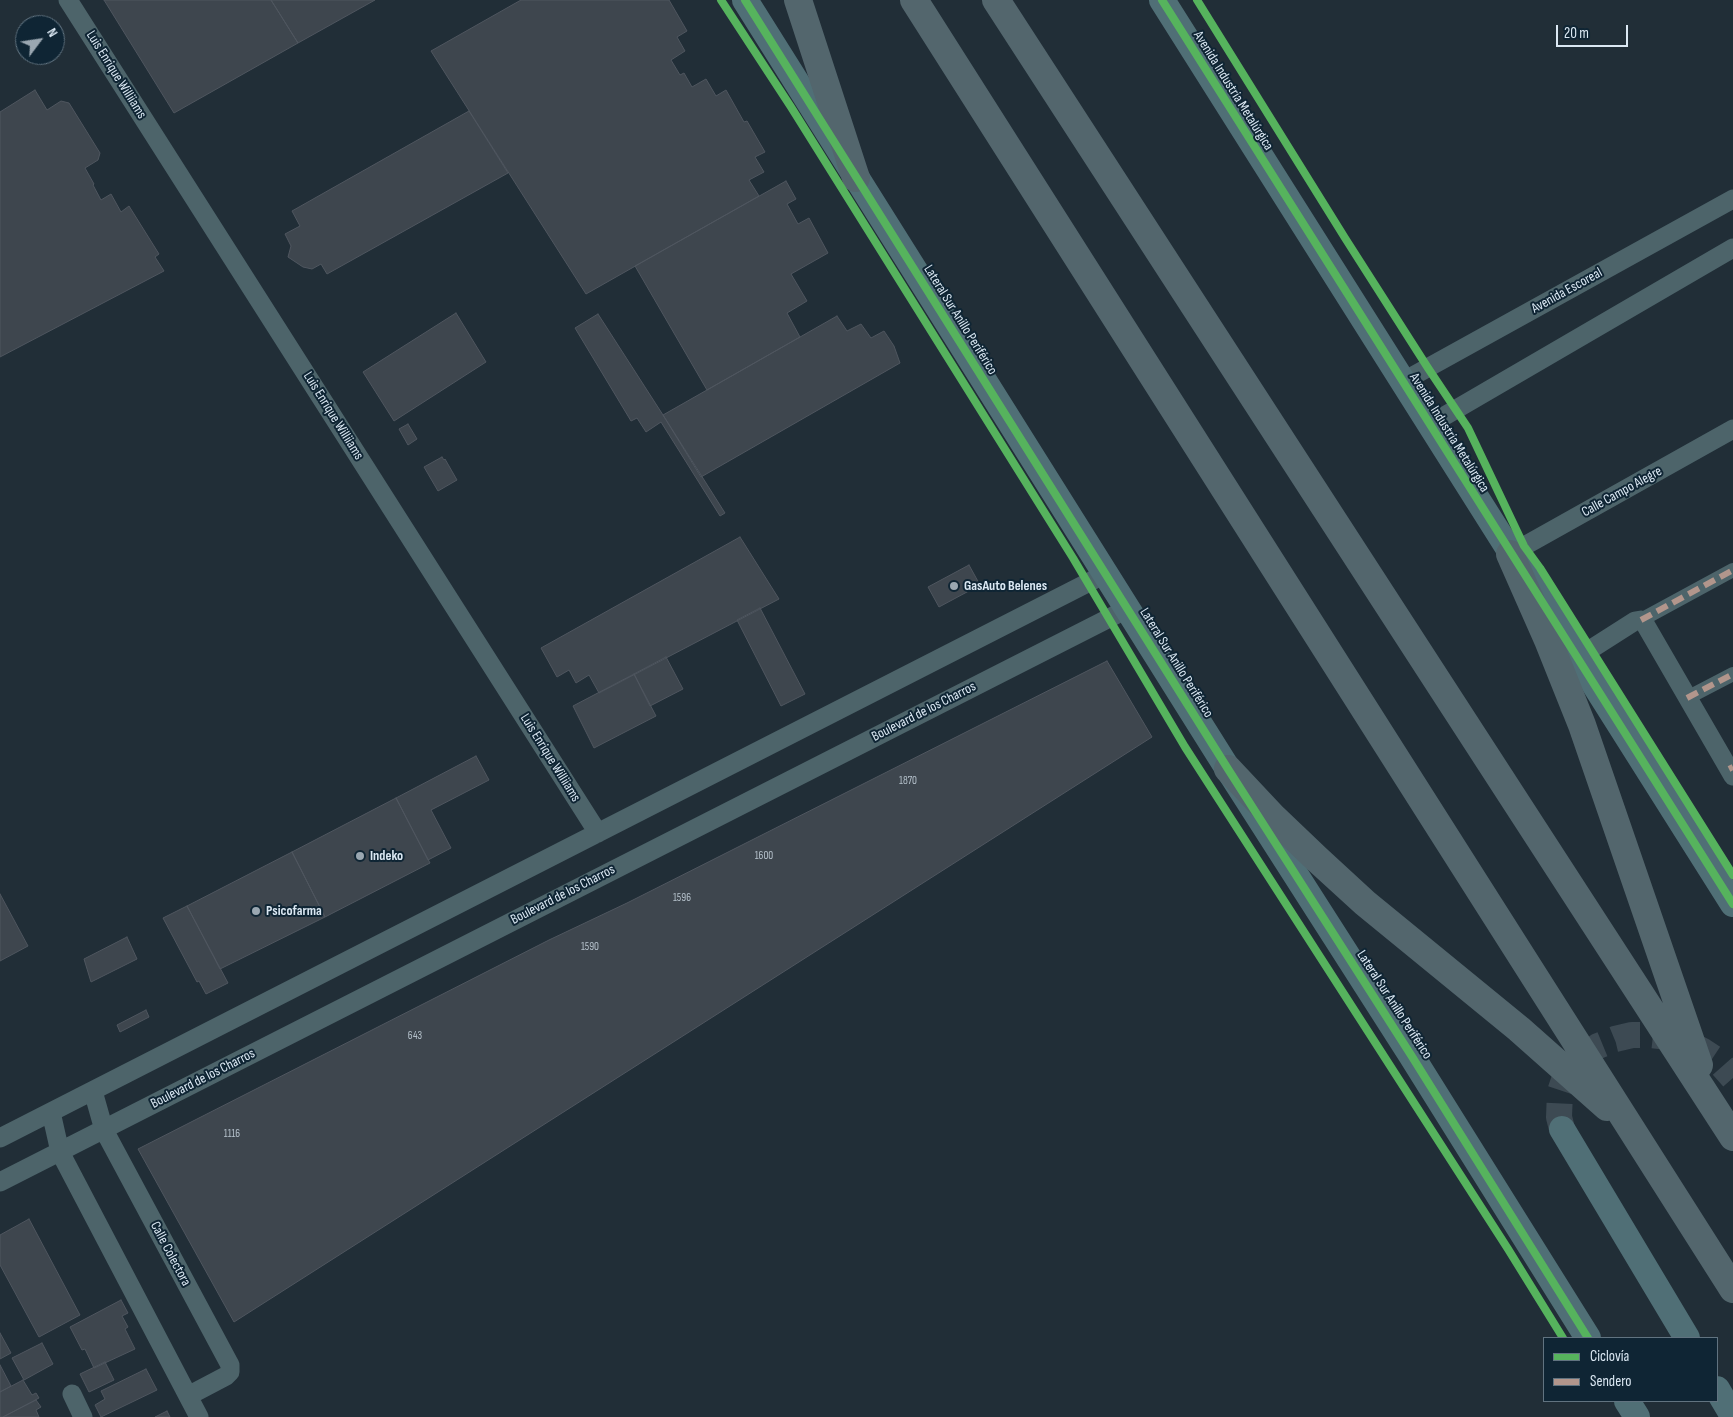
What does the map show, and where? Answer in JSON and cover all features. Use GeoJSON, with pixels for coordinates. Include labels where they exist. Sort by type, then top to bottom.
{"type":"FeatureCollection","features":[{"type":"Feature","properties":{"kind":"highway"},"geometry":{"type":"LineString","coordinates":[[798,0],[856,178]]}},
{"type":"Feature","properties":{"kind":"highway"},"geometry":{"type":"LineString","coordinates":[[914,0],[1733,1289]]}},
{"type":"Feature","properties":{"kind":"highway"},"geometry":{"type":"LineString","coordinates":[[996,0],[1733,1137]]}},
{"type":"Feature","properties":{"kind":"highway"},"geometry":{"type":"LineString","coordinates":[[1510,554],[1548,640],[1582,725],[1714,1106]]}},
{"type":"Feature","properties":{"kind":"highway"},"geometry":{"type":"LineString","coordinates":[[1228,769],[1316,859],[1540,1048],[1632,1130]]}},
{"type":"Feature","properties":{"kind":"main road","name":"Lateral Sur Anillo Periférico"},"geometry":{"type":"LineString","coordinates":[[745,0],[1587,1337]]}},
{"type":"Feature","properties":{"kind":"main road","name":"Avenida Industria Metalúrgica"},"geometry":{"type":"LineString","coordinates":[[1162,0],[1510,554],[1730,892]]}},
{"type":"Feature","properties":{"kind":"main road"},"geometry":{"type":"LineString","coordinates":[[1562,1129],[1686,1337]]}},
{"type":"Feature","properties":{"kind":"main road"},"geometry":{"type":"LineString","coordinates":[[1718,1391],[1733,1416]]}},
{"type":"Feature","properties":{"kind":"main road"},"geometry":{"type":"LineString","coordinates":[[1628,1402],[1637,1417]]}},
{"type":"Feature","properties":{"kind":"street","name":"Luis Enrique Williiams"},"geometry":{"type":"LineString","coordinates":[[68,0],[598,833]]}},
{"type":"Feature","properties":{"kind":"street","name":"Avenida Escoreal"},"geometry":{"type":"LineString","coordinates":[[1402,382],[1733,199]]}},
{"type":"Feature","properties":{"kind":"street"},"geometry":{"type":"LineString","coordinates":[[1429,425],[1733,248]]}},
{"type":"Feature","properties":{"kind":"street","name":"Calle Campo Alegre"},"geometry":{"type":"LineString","coordinates":[[1510,554],[1733,429]]}},
{"type":"Feature","properties":{"kind":"street"},"geometry":{"type":"LineString","coordinates":[[1577,658],[1635,622],[1733,570]]}},
{"type":"Feature","properties":{"kind":"street"},"geometry":{"type":"LineString","coordinates":[[0,1138],[1105,574]]}},
{"type":"Feature","properties":{"kind":"street","name":"Boulevard de los Charros"},"geometry":{"type":"LineString","coordinates":[[0,1182],[1127,609]]}},
{"type":"Feature","properties":{"kind":"street"},"geometry":{"type":"LineString","coordinates":[[1641,620],[1732,770]]}},
{"type":"Feature","properties":{"kind":"street"},"geometry":{"type":"LineString","coordinates":[[1687,698],[1733,674]]}},
{"type":"Feature","properties":{"kind":"street","name":"Calle Colectora"},"geometry":{"type":"LineString","coordinates":[[93,1091],[104,1130],[230,1365],[230,1372],[226,1376],[188,1396]]}},
{"type":"Feature","properties":{"kind":"street"},"geometry":{"type":"LineString","coordinates":[[51,1112],[60,1152],[199,1417]]}},
{"type":"Feature","properties":{"kind":"street"},"geometry":{"type":"LineString","coordinates":[[72,1394],[83,1417]]}},
{"type":"Feature","properties":{"kind":"building"},"geometry":{"type":"Polygon","coordinates":[[[104,0],[271,0],[298,43],[174,113],[104,0]]]}},
{"type":"Feature","properties":{"kind":"building"},"geometry":{"type":"Polygon","coordinates":[[[271,0],[375,0],[298,43],[271,0]]]}},
{"type":"Feature","properties":{"kind":"building"},"geometry":{"type":"Polygon","coordinates":[[[521,0],[669,0],[687,31],[677,37],[685,51],[671,60],[680,75],[684,73],[692,87],[706,79],[716,96],[726,90],[744,122],[747,121],[765,152],[755,157],[764,172],[749,180],[759,196],[586,294],[431,51],[521,0]]]}},
{"type":"Feature","properties":{"kind":"building"},"geometry":{"type":"Polygon","coordinates":[[[35,90],[47,110],[61,101],[69,103],[100,153],[98,160],[85,168],[101,200],[111,194],[121,212],[129,206],[159,254],[155,257],[164,271],[0,357],[0,112],[35,90]]]}},
{"type":"Feature","properties":{"kind":"building"},"geometry":{"type":"Polygon","coordinates":[[[469,111],[508,173],[327,274],[321,264],[312,269],[303,267],[288,257],[291,246],[285,234],[300,226],[292,211],[469,111]]]}},
{"type":"Feature","properties":{"kind":"building"},"geometry":{"type":"Polygon","coordinates":[[[786,181],[796,199],[787,204],[798,224],[809,218],[828,253],[791,274],[807,301],[787,313],[800,337],[707,390],[635,266],[786,181]]]}},
{"type":"Feature","properties":{"kind":"building"},"geometry":{"type":"Polygon","coordinates":[[[456,313],[486,362],[394,421],[363,372],[456,313]]]}},
{"type":"Feature","properties":{"kind":"building"},"geometry":{"type":"Polygon","coordinates":[[[598,314],[725,513],[720,516],[661,422],[646,432],[637,418],[631,421],[575,328],[598,314]]]}},
{"type":"Feature","properties":{"kind":"building"},"geometry":{"type":"Polygon","coordinates":[[[837,316],[847,331],[861,324],[871,338],[884,331],[894,346],[900,363],[701,477],[663,415],[837,316]]]}},
{"type":"Feature","properties":{"kind":"building"},"geometry":{"type":"Polygon","coordinates":[[[408,424],[417,439],[408,445],[399,429],[408,424]]]}},
{"type":"Feature","properties":{"kind":"building"},"geometry":{"type":"Polygon","coordinates":[[[442,457],[457,480],[438,491],[424,467],[442,457]]]}},
{"type":"Feature","properties":{"kind":"building"},"geometry":{"type":"Polygon","coordinates":[[[740,537],[779,599],[599,693],[589,675],[576,683],[569,670],[557,677],[541,648],[740,537]]]}},
{"type":"Feature","properties":{"kind":"building","name":"GasAuto Belenes"},"geometry":{"type":"Polygon","coordinates":[[[969,565],[980,585],[939,607],[928,587],[969,565]]]}},
{"type":"Feature","properties":{"kind":"building"},"geometry":{"type":"Polygon","coordinates":[[[760,608],[805,694],[781,706],[737,620],[760,608]]]}},
{"type":"Feature","properties":{"kind":"building"},"geometry":{"type":"Polygon","coordinates":[[[666,657],[683,689],[650,706],[634,674],[666,657]]]}},
{"type":"Feature","properties":{"kind":"building"},"geometry":{"type":"Polygon","coordinates":[[[1107,661],[1152,737],[234,1322],[138,1149],[549,940],[627,903],[1107,661]]]}},
{"type":"Feature","properties":{"kind":"building"},"geometry":{"type":"Polygon","coordinates":[[[634,674],[656,716],[594,748],[573,706],[634,674]]]}},
{"type":"Feature","properties":{"kind":"building"},"geometry":{"type":"Polygon","coordinates":[[[476,756],[489,780],[431,810],[451,848],[428,860],[396,798],[476,756]]]}},
{"type":"Feature","properties":{"kind":"building","name":"Indeko"},"geometry":{"type":"Polygon","coordinates":[[[396,798],[430,863],[325,917],[292,852],[396,798]]]}},
{"type":"Feature","properties":{"kind":"building","name":"Psicofarma"},"geometry":{"type":"Polygon","coordinates":[[[292,852],[325,917],[220,969],[187,906],[292,852]]]}},
{"type":"Feature","properties":{"kind":"building"},"geometry":{"type":"Polygon","coordinates":[[[0,894],[28,946],[0,961],[0,894]]]}},
{"type":"Feature","properties":{"kind":"building"},"geometry":{"type":"Polygon","coordinates":[[[187,906],[228,983],[206,994],[199,981],[197,982],[163,918],[187,906]]]}},
{"type":"Feature","properties":{"kind":"building"},"geometry":{"type":"Polygon","coordinates":[[[127,937],[137,959],[91,982],[84,959],[127,937]]]}},
{"type":"Feature","properties":{"kind":"building"},"geometry":{"type":"Polygon","coordinates":[[[146,1010],[149,1017],[120,1032],[117,1025],[146,1010]]]}},
{"type":"Feature","properties":{"kind":"building"},"geometry":{"type":"Polygon","coordinates":[[[29,1219],[80,1315],[39,1337],[0,1265],[0,1235],[29,1219]]]}},
{"type":"Feature","properties":{"kind":"building"},"geometry":{"type":"Polygon","coordinates":[[[121,1300],[128,1313],[122,1316],[128,1327],[125,1329],[135,1349],[94,1368],[85,1349],[82,1350],[70,1327],[121,1300]]]}},
{"type":"Feature","properties":{"kind":"building"},"geometry":{"type":"Polygon","coordinates":[[[0,1333],[11,1353],[0,1359],[0,1333]]]}},
{"type":"Feature","properties":{"kind":"building"},"geometry":{"type":"Polygon","coordinates":[[[42,1343],[53,1364],[24,1380],[12,1358],[42,1343]]]}},
{"type":"Feature","properties":{"kind":"building"},"geometry":{"type":"Polygon","coordinates":[[[105,1362],[114,1380],[89,1392],[80,1374],[105,1362]]]}},
{"type":"Feature","properties":{"kind":"building"},"geometry":{"type":"Polygon","coordinates":[[[0,1365],[11,1386],[0,1392],[0,1365]]]}},
{"type":"Feature","properties":{"kind":"building"},"geometry":{"type":"Polygon","coordinates":[[[146,1369],[157,1390],[101,1417],[95,1405],[105,1399],[101,1391],[146,1369]]]}},
{"type":"Feature","properties":{"kind":"building"},"geometry":{"type":"Polygon","coordinates":[[[23,1380],[32,1395],[36,1393],[39,1398],[0,1417],[0,1392],[23,1380]]]}},
{"type":"Feature","properties":{"kind":"building"},"geometry":{"type":"Polygon","coordinates":[[[36,1400],[41,1407],[36,1410],[39,1417],[3,1417],[36,1400]]]}},
{"type":"Feature","properties":{"kind":"building"},"geometry":{"type":"Polygon","coordinates":[[[167,1411],[170,1417],[155,1417],[167,1411]]]}},
{"type":"Feature","properties":{"kind":"tunnel"},"geometry":{"type":"LineString","coordinates":[[1562,1129],[1559,1117],[1560,1092],[1564,1080],[1577,1060],[1598,1046],[1615,1039],[1632,1035],[1651,1035],[1669,1037],[1686,1042],[1718,1061],[1733,1078]]}},
{"type":"Feature","properties":{"kind":"marked path"},"geometry":{"type":"LineString","coordinates":[[1641,620],[1733,570]]}},
{"type":"Feature","properties":{"kind":"marked path"},"geometry":{"type":"LineString","coordinates":[[1687,698],[1733,674]]}},
{"type":"Feature","properties":{"kind":"marked path"},"geometry":{"type":"LineString","coordinates":[[1729,769],[1733,767]]}},
{"type":"Feature","properties":{"kind":"cycle path"},"geometry":{"type":"LineString","coordinates":[[721,0],[791,107],[1073,558],[1185,747],[1508,1249],[1562,1337]]}},
{"type":"Feature","properties":{"kind":"cycle path"},"geometry":{"type":"LineString","coordinates":[[745,0],[1587,1337]]}},
{"type":"Feature","properties":{"kind":"cycle path"},"geometry":{"type":"LineString","coordinates":[[1162,0],[1733,904]]}},
{"type":"Feature","properties":{"kind":"cycle path"},"geometry":{"type":"LineString","coordinates":[[1197,0],[1345,238],[1468,428],[1524,546],[1540,568],[1733,875]]}},
{"type":"Feature","properties":{"kind":"place","name":"GasAuto Belenes"},"geometry":{"type":"Point","coordinates":[954,586]}},
{"type":"Feature","properties":{"kind":"place","name":"Indeko"},"geometry":{"type":"Point","coordinates":[360,856]}},
{"type":"Feature","properties":{"kind":"place","name":"Psicofarma"},"geometry":{"type":"Point","coordinates":[256,911]}}]}
